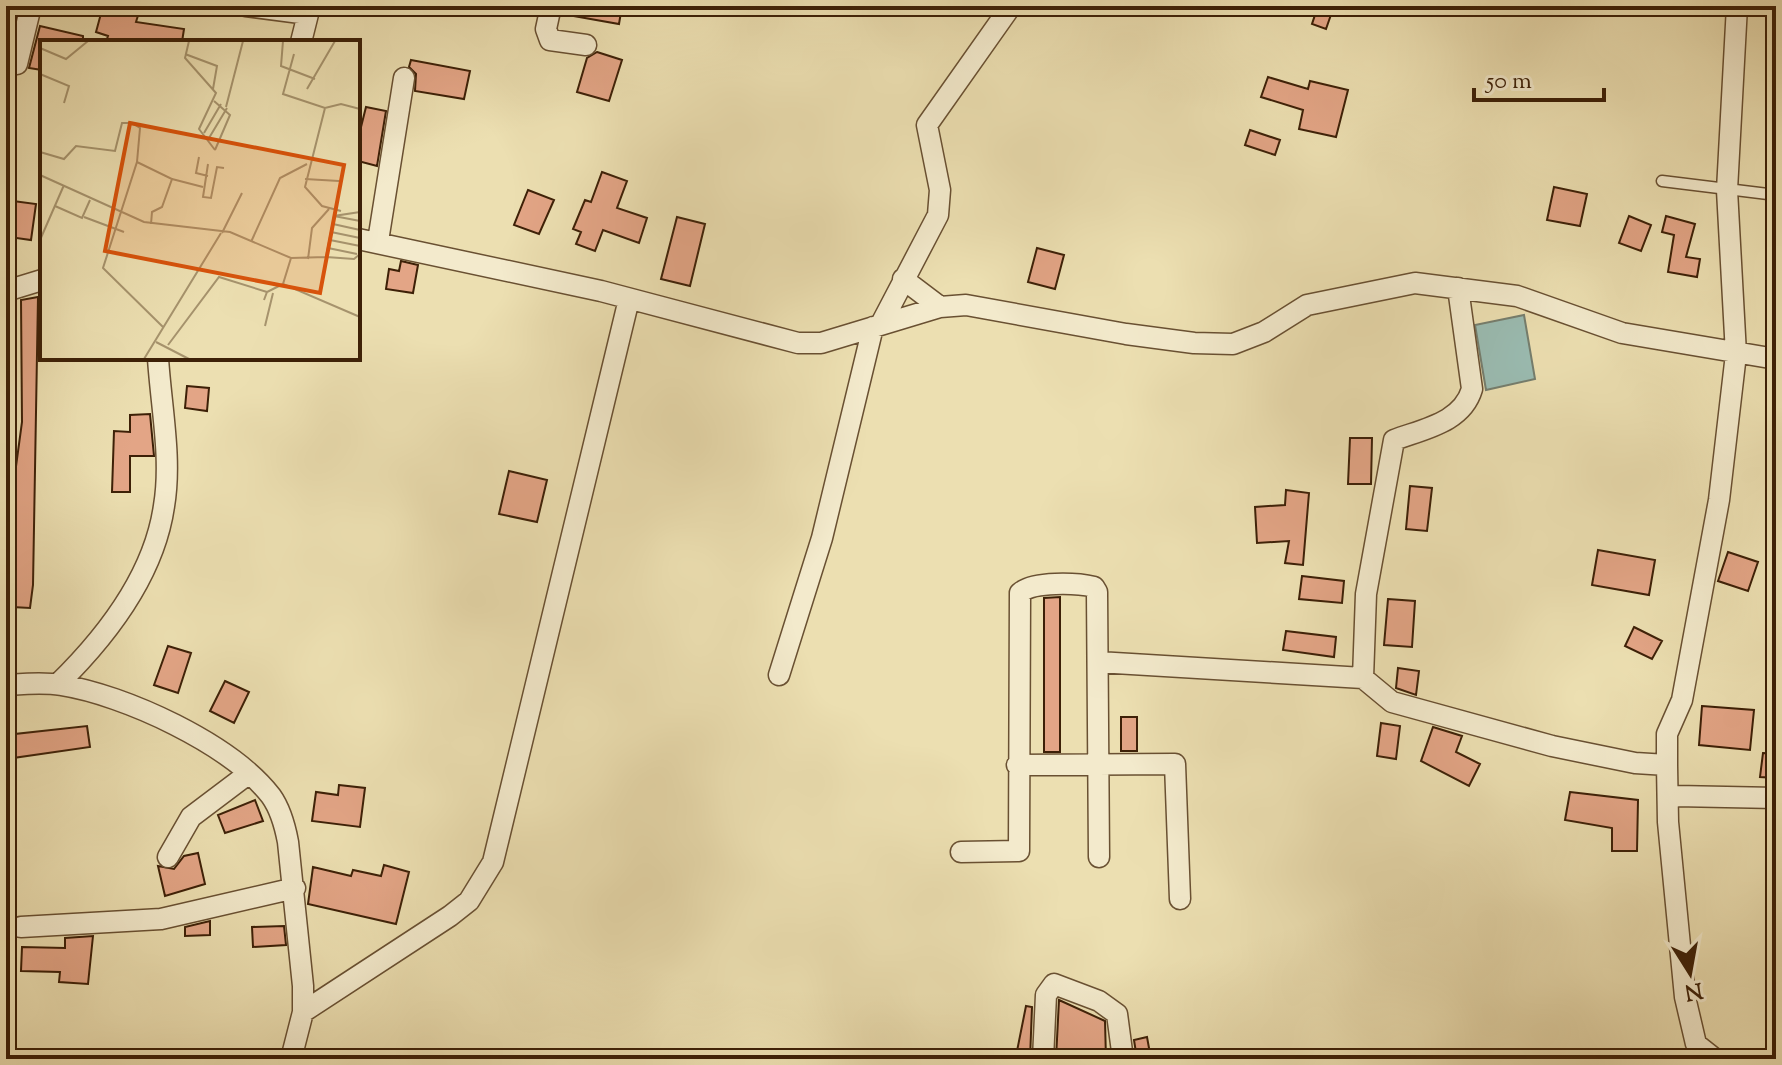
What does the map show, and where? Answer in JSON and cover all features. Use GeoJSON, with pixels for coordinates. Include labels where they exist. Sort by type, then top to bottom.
{"type":"FeatureCollection","features":[{"type":"Feature","properties":{"kind":"street"},"geometry":{"type":"LineString","coordinates":[[17,64],[31,6]]}},
{"type":"Feature","properties":{"kind":"street"},"geometry":{"type":"LineString","coordinates":[[246,6],[310,10],[302,40]]}},
{"type":"Feature","properties":{"kind":"street"},"geometry":{"type":"LineString","coordinates":[[551,6],[546,29],[550,40],[586,45]]}},
{"type":"Feature","properties":{"kind":"street"},"geometry":{"type":"LineString","coordinates":[[779,675],[822,538],[877,325],[932,229],[941,202],[927,125],[1011,6]]}},
{"type":"Feature","properties":{"kind":"street"},"geometry":{"type":"LineString","coordinates":[[1715,1059],[1696,1044],[1685,997],[1668,801],[1667,734],[1682,700],[1719,500],[1736,354],[1727,190],[1737,6]]}},
{"type":"Feature","properties":{"kind":"street"},"geometry":{"type":"LineString","coordinates":[[404,78],[368,240],[629,299],[798,343],[821,343],[940,307],[982,306],[1126,334],[1194,343],[1233,344],[1264,332],[1307,305],[1415,283],[1517,296],[1622,333],[1776,359]]}},
{"type":"Feature","properties":{"kind":"street"},"geometry":{"type":"LineString","coordinates":[[903,279],[940,307]]}},
{"type":"Feature","properties":{"kind":"street"},"geometry":{"type":"LineString","coordinates":[[6,291],[40,281]]}},
{"type":"Feature","properties":{"kind":"street"},"geometry":{"type":"LineString","coordinates":[[1363,678],[1366,594],[1394,440],[1452,418],[1469,401],[1472,389],[1458,288]]}},
{"type":"Feature","properties":{"kind":"street"},"geometry":{"type":"LineString","coordinates":[[303,1012],[469,901],[493,862],[629,299]]}},
{"type":"Feature","properties":{"kind":"street"},"geometry":{"type":"LineString","coordinates":[[58,684],[117,619],[134,590],[158,530],[164,507],[166,475],[158,360]]}},
{"type":"Feature","properties":{"kind":"street"},"geometry":{"type":"LineString","coordinates":[[961,852],[1019,851],[1017,765],[1020,598],[1023,589],[1094,587],[1098,662],[1099,857]]}},
{"type":"Feature","properties":{"kind":"street"},"geometry":{"type":"LineString","coordinates":[[1098,662],[1363,678],[1392,702],[1552,746],[1635,763],[1667,765]]}},
{"type":"Feature","properties":{"kind":"street"},"geometry":{"type":"LineString","coordinates":[[6,685],[58,684],[145,712],[223,755],[272,798],[284,823],[295,888],[303,1012],[291,1059]]}},
{"type":"Feature","properties":{"kind":"street"},"geometry":{"type":"LineString","coordinates":[[1017,765],[1175,764],[1180,899]]}},
{"type":"Feature","properties":{"kind":"street"},"geometry":{"type":"LineString","coordinates":[[168,857],[191,817],[248,774]]}},
{"type":"Feature","properties":{"kind":"street"},"geometry":{"type":"LineString","coordinates":[[1668,801],[1676,796],[1776,798]]}},
{"type":"Feature","properties":{"kind":"street"},"geometry":{"type":"LineString","coordinates":[[21,927],[161,919],[295,888]]}},
{"type":"Feature","properties":{"kind":"street"},"geometry":{"type":"LineString","coordinates":[[1043,1059],[1046,995],[1054,984],[1099,1001],[1117,1014],[1123,1059]]}},
{"type":"Feature","properties":{"kind":"lane"},"geometry":{"type":"LineString","coordinates":[[1662,181],[1776,195]]}},
{"type":"Feature","properties":{"kind":"water"},"geometry":{"type":"Polygon","coordinates":[[[1524,315],[1535,379],[1486,390],[1475,325],[1524,315]]]}},
{"type":"Feature","properties":{"kind":"building"},"geometry":{"type":"Polygon","coordinates":[[[11,6],[18,6],[9,40],[6,39],[6,31],[11,6]]]}},
{"type":"Feature","properties":{"kind":"building"},"geometry":{"type":"Polygon","coordinates":[[[103,6],[140,9],[136,22],[184,29],[182,40],[107,40],[108,36],[96,32],[103,6]]]}},
{"type":"Feature","properties":{"kind":"building"},"geometry":{"type":"Polygon","coordinates":[[[564,6],[622,6],[619,24],[562,14],[564,6]]]}},
{"type":"Feature","properties":{"kind":"building"},"geometry":{"type":"Polygon","coordinates":[[[1318,6],[1334,6],[1326,29],[1312,24],[1318,6]]]}},
{"type":"Feature","properties":{"kind":"building"},"geometry":{"type":"Polygon","coordinates":[[[40,26],[83,36],[83,40],[40,40],[40,70],[29,68],[40,26]]]}},
{"type":"Feature","properties":{"kind":"building"},"geometry":{"type":"Polygon","coordinates":[[[597,52],[622,60],[609,101],[577,92],[587,58],[597,52]]]}},
{"type":"Feature","properties":{"kind":"building"},"geometry":{"type":"Polygon","coordinates":[[[411,60],[470,71],[464,99],[415,91],[416,74],[409,67],[411,60]]]}},
{"type":"Feature","properties":{"kind":"building"},"geometry":{"type":"Polygon","coordinates":[[[1268,77],[1308,89],[1310,81],[1348,90],[1336,137],[1299,129],[1303,110],[1261,97],[1268,77]]]}},
{"type":"Feature","properties":{"kind":"building"},"geometry":{"type":"Polygon","coordinates":[[[366,107],[386,111],[377,166],[360,162],[360,131],[366,107]]]}},
{"type":"Feature","properties":{"kind":"building"},"geometry":{"type":"Polygon","coordinates":[[[1250,130],[1280,140],[1275,155],[1245,145],[1250,130]]]}},
{"type":"Feature","properties":{"kind":"building"},"geometry":{"type":"Polygon","coordinates":[[[602,172],[627,181],[617,208],[647,218],[639,243],[603,230],[595,251],[576,244],[581,232],[573,229],[585,200],[591,202],[602,172]]]}},
{"type":"Feature","properties":{"kind":"building"},"geometry":{"type":"Polygon","coordinates":[[[1554,187],[1587,194],[1580,226],[1547,220],[1554,187]]]}},
{"type":"Feature","properties":{"kind":"building"},"geometry":{"type":"Polygon","coordinates":[[[528,190],[554,200],[539,234],[514,225],[528,190]]]}},
{"type":"Feature","properties":{"kind":"building"},"geometry":{"type":"Polygon","coordinates":[[[13,201],[36,204],[31,240],[9,237],[13,201]]]}},
{"type":"Feature","properties":{"kind":"building"},"geometry":{"type":"Polygon","coordinates":[[[1629,216],[1651,225],[1641,251],[1619,243],[1629,216]]]}},
{"type":"Feature","properties":{"kind":"building"},"geometry":{"type":"Polygon","coordinates":[[[1666,216],[1695,224],[1686,257],[1700,259],[1697,277],[1668,272],[1674,235],[1662,232],[1666,216]]]}},
{"type":"Feature","properties":{"kind":"building"},"geometry":{"type":"Polygon","coordinates":[[[677,217],[705,224],[690,286],[661,279],[677,217]]]}},
{"type":"Feature","properties":{"kind":"building"},"geometry":{"type":"Polygon","coordinates":[[[1037,248],[1064,255],[1055,289],[1028,282],[1037,248]]]}},
{"type":"Feature","properties":{"kind":"building"},"geometry":{"type":"Polygon","coordinates":[[[401,261],[418,265],[413,293],[386,289],[389,269],[399,271],[401,261]]]}},
{"type":"Feature","properties":{"kind":"building"},"geometry":{"type":"Polygon","coordinates":[[[38,297],[33,585],[30,608],[12,607],[14,481],[22,422],[21,300],[38,297]]]}},
{"type":"Feature","properties":{"kind":"building"},"geometry":{"type":"Polygon","coordinates":[[[187,386],[209,388],[207,411],[185,408],[187,386]]]}},
{"type":"Feature","properties":{"kind":"building"},"geometry":{"type":"Polygon","coordinates":[[[150,414],[154,456],[130,456],[130,492],[112,492],[114,431],[130,432],[130,415],[150,414]]]}},
{"type":"Feature","properties":{"kind":"building"},"geometry":{"type":"Polygon","coordinates":[[[1350,438],[1372,438],[1371,484],[1348,484],[1350,438]]]}},
{"type":"Feature","properties":{"kind":"building"},"geometry":{"type":"Polygon","coordinates":[[[509,471],[547,480],[537,522],[499,514],[509,471]]]}},
{"type":"Feature","properties":{"kind":"building"},"geometry":{"type":"Polygon","coordinates":[[[1410,486],[1432,488],[1427,531],[1406,529],[1410,486]]]}},
{"type":"Feature","properties":{"kind":"building"},"geometry":{"type":"Polygon","coordinates":[[[1286,490],[1309,493],[1303,565],[1285,563],[1289,541],[1257,543],[1255,507],[1285,505],[1286,490]]]}},
{"type":"Feature","properties":{"kind":"building"},"geometry":{"type":"Polygon","coordinates":[[[1598,550],[1655,560],[1649,595],[1592,585],[1598,550]]]}},
{"type":"Feature","properties":{"kind":"building"},"geometry":{"type":"Polygon","coordinates":[[[1728,552],[1758,562],[1748,591],[1718,581],[1728,552]]]}},
{"type":"Feature","properties":{"kind":"building"},"geometry":{"type":"Polygon","coordinates":[[[1302,576],[1344,581],[1342,603],[1299,599],[1302,576]]]}},
{"type":"Feature","properties":{"kind":"building"},"geometry":{"type":"Polygon","coordinates":[[[1060,597],[1060,752],[1044,752],[1044,598],[1060,597]]]}},
{"type":"Feature","properties":{"kind":"building"},"geometry":{"type":"Polygon","coordinates":[[[1388,599],[1415,601],[1412,647],[1384,645],[1388,599]]]}},
{"type":"Feature","properties":{"kind":"building"},"geometry":{"type":"Polygon","coordinates":[[[1634,627],[1662,641],[1652,659],[1625,646],[1634,627]]]}},
{"type":"Feature","properties":{"kind":"building"},"geometry":{"type":"Polygon","coordinates":[[[1286,631],[1336,637],[1334,657],[1283,650],[1286,631]]]}},
{"type":"Feature","properties":{"kind":"building"},"geometry":{"type":"Polygon","coordinates":[[[168,646],[191,653],[178,693],[154,685],[168,646]]]}},
{"type":"Feature","properties":{"kind":"building"},"geometry":{"type":"Polygon","coordinates":[[[1398,668],[1419,671],[1416,695],[1396,688],[1398,668]]]}},
{"type":"Feature","properties":{"kind":"building"},"geometry":{"type":"Polygon","coordinates":[[[225,681],[249,692],[234,723],[210,711],[225,681]]]}},
{"type":"Feature","properties":{"kind":"building"},"geometry":{"type":"Polygon","coordinates":[[[1702,706],[1754,710],[1750,750],[1699,745],[1702,706]]]}},
{"type":"Feature","properties":{"kind":"building"},"geometry":{"type":"Polygon","coordinates":[[[1121,717],[1137,717],[1137,751],[1121,751],[1121,717]]]}},
{"type":"Feature","properties":{"kind":"building"},"geometry":{"type":"Polygon","coordinates":[[[1381,723],[1400,726],[1396,759],[1377,756],[1381,723]]]}},
{"type":"Feature","properties":{"kind":"building"},"geometry":{"type":"Polygon","coordinates":[[[87,726],[90,747],[6,759],[6,735],[87,726]]]}},
{"type":"Feature","properties":{"kind":"building"},"geometry":{"type":"Polygon","coordinates":[[[1433,727],[1462,736],[1456,752],[1480,764],[1469,786],[1421,761],[1433,727]]]}},
{"type":"Feature","properties":{"kind":"building"},"geometry":{"type":"Polygon","coordinates":[[[1763,753],[1776,754],[1776,778],[1760,777],[1763,753]]]}},
{"type":"Feature","properties":{"kind":"building"},"geometry":{"type":"Polygon","coordinates":[[[339,785],[365,788],[360,827],[312,821],[316,792],[338,795],[339,785]]]}},
{"type":"Feature","properties":{"kind":"building"},"geometry":{"type":"Polygon","coordinates":[[[1570,792],[1638,800],[1637,851],[1612,851],[1612,828],[1565,820],[1570,792]]]}},
{"type":"Feature","properties":{"kind":"building"},"geometry":{"type":"Polygon","coordinates":[[[255,800],[263,821],[225,833],[218,815],[255,800]]]}},
{"type":"Feature","properties":{"kind":"building"},"geometry":{"type":"Polygon","coordinates":[[[198,853],[205,884],[165,896],[158,866],[174,869],[184,856],[198,853]]]}},
{"type":"Feature","properties":{"kind":"building"},"geometry":{"type":"Polygon","coordinates":[[[384,865],[409,872],[396,924],[308,904],[313,867],[351,876],[353,870],[381,876],[384,865]]]}},
{"type":"Feature","properties":{"kind":"building"},"geometry":{"type":"Polygon","coordinates":[[[210,921],[210,935],[185,936],[185,927],[210,921]]]}},
{"type":"Feature","properties":{"kind":"building"},"geometry":{"type":"Polygon","coordinates":[[[284,926],[286,945],[253,947],[252,927],[284,926]]]}},
{"type":"Feature","properties":{"kind":"building"},"geometry":{"type":"Polygon","coordinates":[[[93,936],[88,984],[59,982],[60,972],[21,971],[22,947],[65,948],[65,938],[93,936]]]}},
{"type":"Feature","properties":{"kind":"building"},"geometry":{"type":"Polygon","coordinates":[[[1059,1000],[1105,1021],[1106,1059],[1056,1059],[1059,1000]]]}},
{"type":"Feature","properties":{"kind":"building"},"geometry":{"type":"Polygon","coordinates":[[[1026,1006],[1032,1007],[1030,1059],[1016,1056],[1026,1006]]]}},
{"type":"Feature","properties":{"kind":"building"},"geometry":{"type":"Polygon","coordinates":[[[1147,1037],[1151,1059],[1137,1059],[1134,1040],[1147,1037]]]}}]}
